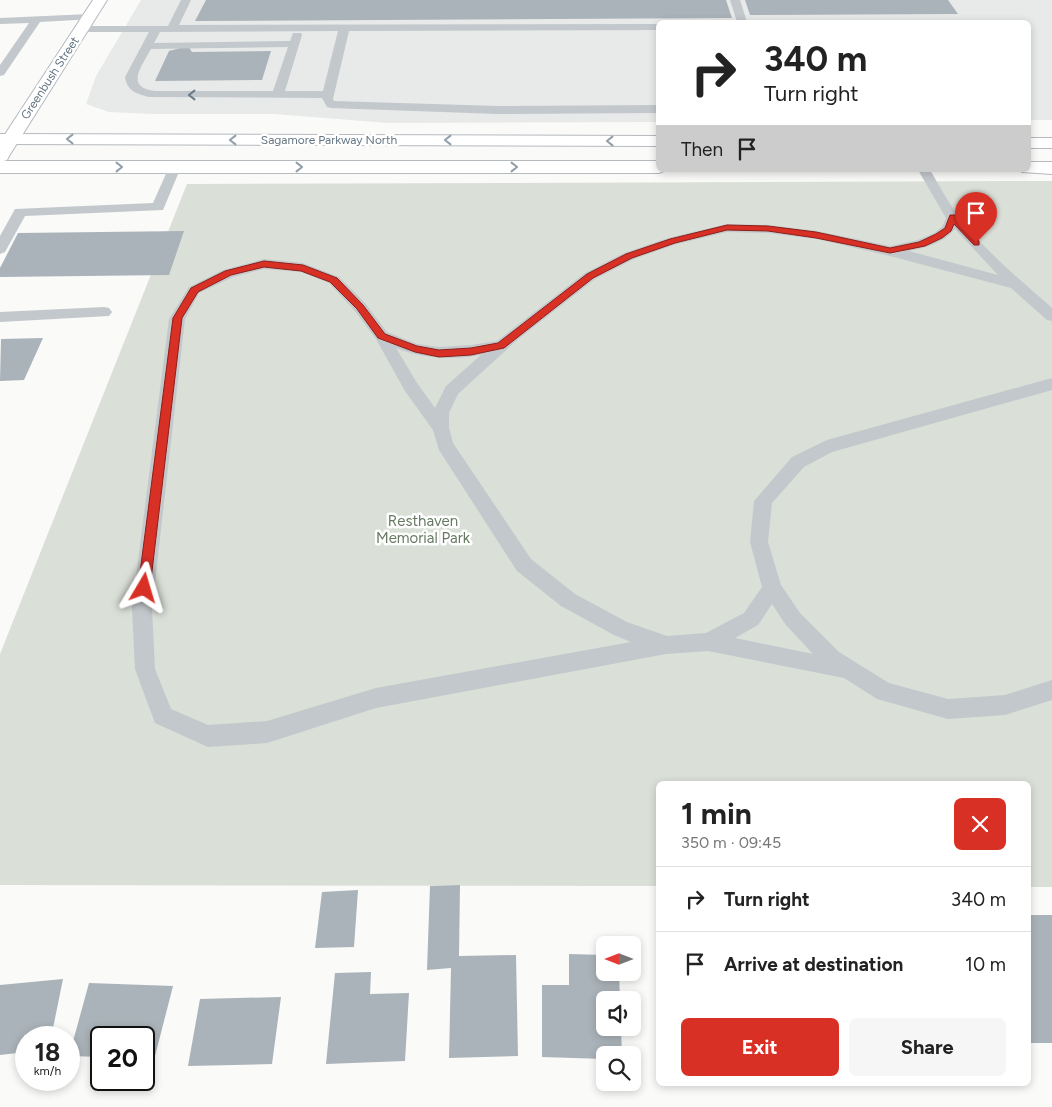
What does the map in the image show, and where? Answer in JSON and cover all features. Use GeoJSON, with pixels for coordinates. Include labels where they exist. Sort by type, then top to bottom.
{"type":"FeatureCollection","features":[{"type":"Feature","properties":{"kind":"main road","name":"Greenbush Street"},"geometry":{"type":"LineString","coordinates":[[0,156],[5,139],[100,0]]}},
{"type":"Feature","properties":{"kind":"main road","name":"Sagamore Parkway North"},"geometry":{"type":"LineString","coordinates":[[5,139],[656,141]]}},
{"type":"Feature","properties":{"kind":"main road"},"geometry":{"type":"LineString","coordinates":[[1031,142],[1052,143]]}},
{"type":"Feature","properties":{"kind":"main road","name":"Sagamore Parkway North"},"geometry":{"type":"LineString","coordinates":[[0,167],[656,167]]}},
{"type":"Feature","properties":{"kind":"main road"},"geometry":{"type":"LineString","coordinates":[[1031,168],[1052,168]]}},
{"type":"Feature","properties":{"kind":"lane"},"geometry":{"type":"LineString","coordinates":[[172,29],[186,0]]}},
{"type":"Feature","properties":{"kind":"lane"},"geometry":{"type":"LineString","coordinates":[[735,0],[741,20]]}},
{"type":"Feature","properties":{"kind":"lane"},"geometry":{"type":"LineString","coordinates":[[0,73],[37,19]]}},
{"type":"Feature","properties":{"kind":"lane"},"geometry":{"type":"LineString","coordinates":[[0,21],[37,19],[156,29],[656,27]]}},
{"type":"Feature","properties":{"kind":"lane"},"geometry":{"type":"LineString","coordinates":[[156,29],[130,81],[140,90],[150,94],[328,94]]}},
{"type":"Feature","properties":{"kind":"lane"},"geometry":{"type":"LineString","coordinates":[[278,94],[299,29]]}},
{"type":"Feature","properties":{"kind":"lane"},"geometry":{"type":"LineString","coordinates":[[344,29],[328,94],[328,102],[338,106],[498,110],[656,109]]}},
{"type":"Feature","properties":{"kind":"lane"},"geometry":{"type":"LineString","coordinates":[[147,46],[294,44]]}},
{"type":"Feature","properties":{"kind":"lane"},"geometry":{"type":"LineString","coordinates":[[0,249],[20,212],[158,207],[175,167]]}},
{"type":"Feature","properties":{"kind":"lane"},"geometry":{"type":"LineString","coordinates":[[925,172],[953,217],[1016,284],[1052,316]]}},
{"type":"Feature","properties":{"kind":"lane"},"geometry":{"type":"LineString","coordinates":[[890,251],[922,244],[939,236],[948,229],[953,217]]}},
{"type":"Feature","properties":{"kind":"lane"},"geometry":{"type":"LineString","coordinates":[[667,645],[621,629],[575,604],[524,565],[445,445],[441,428],[441,413],[452,390],[501,346],[590,276],[629,256],[673,241],[727,228],[768,229],[816,235],[890,251],[1016,284]]}},
{"type":"Feature","properties":{"kind":"lane"},"geometry":{"type":"LineString","coordinates":[[441,428],[411,387],[382,336],[360,307],[334,280],[303,268],[264,264],[228,273],[194,290],[177,318],[142,608],[145,669],[163,716],[208,736],[267,732],[376,698],[667,645],[708,642],[851,671]]}},
{"type":"Feature","properties":{"kind":"lane"},"geometry":{"type":"LineString","coordinates":[[0,317],[104,312]]}},
{"type":"Feature","properties":{"kind":"lane"},"geometry":{"type":"LineString","coordinates":[[382,336],[415,349],[439,353],[471,351],[501,346]]}},
{"type":"Feature","properties":{"kind":"lane"},"geometry":{"type":"LineString","coordinates":[[1052,384],[827,447],[798,462],[764,501],[760,542],[772,588],[793,618],[832,659],[884,692],[948,709],[1005,705],[1052,690]]}},
{"type":"Feature","properties":{"kind":"lane"},"geometry":{"type":"LineString","coordinates":[[708,642],[751,618],[772,588]]}},
{"type":"Feature","properties":{"kind":"shaded area"},"geometry":{"type":"Polygon","coordinates":[[[141,0],[1052,0],[1052,120],[1031,120],[1031,20],[656,20],[656,122],[388,123],[274,114],[109,112],[86,104],[96,76],[141,0]]]}},
{"type":"Feature","properties":{"kind":"green space","name":"Resthaven Memorial Park"},"geometry":{"type":"Polygon","coordinates":[[[1052,181],[1052,887],[1031,887],[1031,781],[656,781],[656,886],[0,885],[0,654],[187,184],[1052,181]]]}},
{"type":"Feature","properties":{"kind":"building"},"geometry":{"type":"Polygon","coordinates":[[[206,0],[726,0],[732,18],[195,21],[206,0]]]}},
{"type":"Feature","properties":{"kind":"building"},"geometry":{"type":"Polygon","coordinates":[[[745,0],[948,0],[958,14],[750,15],[745,0]]]}},
{"type":"Feature","properties":{"kind":"building"},"geometry":{"type":"Polygon","coordinates":[[[188,46],[192,52],[271,51],[262,80],[155,81],[169,51],[188,46]]]}},
{"type":"Feature","properties":{"kind":"building"},"geometry":{"type":"Polygon","coordinates":[[[184,231],[169,275],[0,277],[0,268],[18,233],[184,231]]]}},
{"type":"Feature","properties":{"kind":"building"},"geometry":{"type":"Polygon","coordinates":[[[43,338],[24,380],[0,381],[1,339],[43,338]]]}},
{"type":"Feature","properties":{"kind":"building"},"geometry":{"type":"Polygon","coordinates":[[[460,885],[459,956],[516,955],[518,1056],[449,1058],[451,968],[427,970],[430,886],[460,885]]]}},
{"type":"Feature","properties":{"kind":"building"},"geometry":{"type":"Polygon","coordinates":[[[358,890],[354,947],[315,948],[322,892],[358,890]]]}},
{"type":"Feature","properties":{"kind":"building"},"geometry":{"type":"Polygon","coordinates":[[[1031,915],[1052,915],[1052,1043],[1031,1043],[1031,915]]]}},
{"type":"Feature","properties":{"kind":"building"},"geometry":{"type":"Polygon","coordinates":[[[569,954],[596,955],[596,981],[619,981],[620,991],[596,991],[596,1036],[621,1036],[622,1046],[596,1046],[596,1059],[542,1057],[542,985],[569,985],[569,954]]]}},
{"type":"Feature","properties":{"kind":"building"},"geometry":{"type":"Polygon","coordinates":[[[371,972],[370,994],[409,993],[405,1061],[326,1064],[335,973],[371,972]]]}},
{"type":"Feature","properties":{"kind":"building"},"geometry":{"type":"Polygon","coordinates":[[[63,979],[53,1026],[15,1026],[15,1053],[0,1055],[0,985],[63,979]]]}},
{"type":"Feature","properties":{"kind":"building"},"geometry":{"type":"Polygon","coordinates":[[[89,983],[173,986],[155,1056],[155,1026],[90,1026],[90,1057],[80,1056],[80,1026],[77,1026],[89,983]]]}},
{"type":"Feature","properties":{"kind":"building"},"geometry":{"type":"Polygon","coordinates":[[[281,997],[272,1064],[188,1066],[200,999],[281,997]]]}},
{"type":"Feature","properties":{"kind":"route"},"geometry":{"type":"LineString","coordinates":[[144,588],[177,318],[194,290],[228,273],[264,264],[303,268],[334,280],[360,307],[382,336],[415,349],[439,353],[471,351],[501,346],[590,276],[629,256],[673,241],[727,228],[768,229],[816,235],[890,251],[922,244],[939,236],[948,229],[953,217],[976,243]]}}]}
